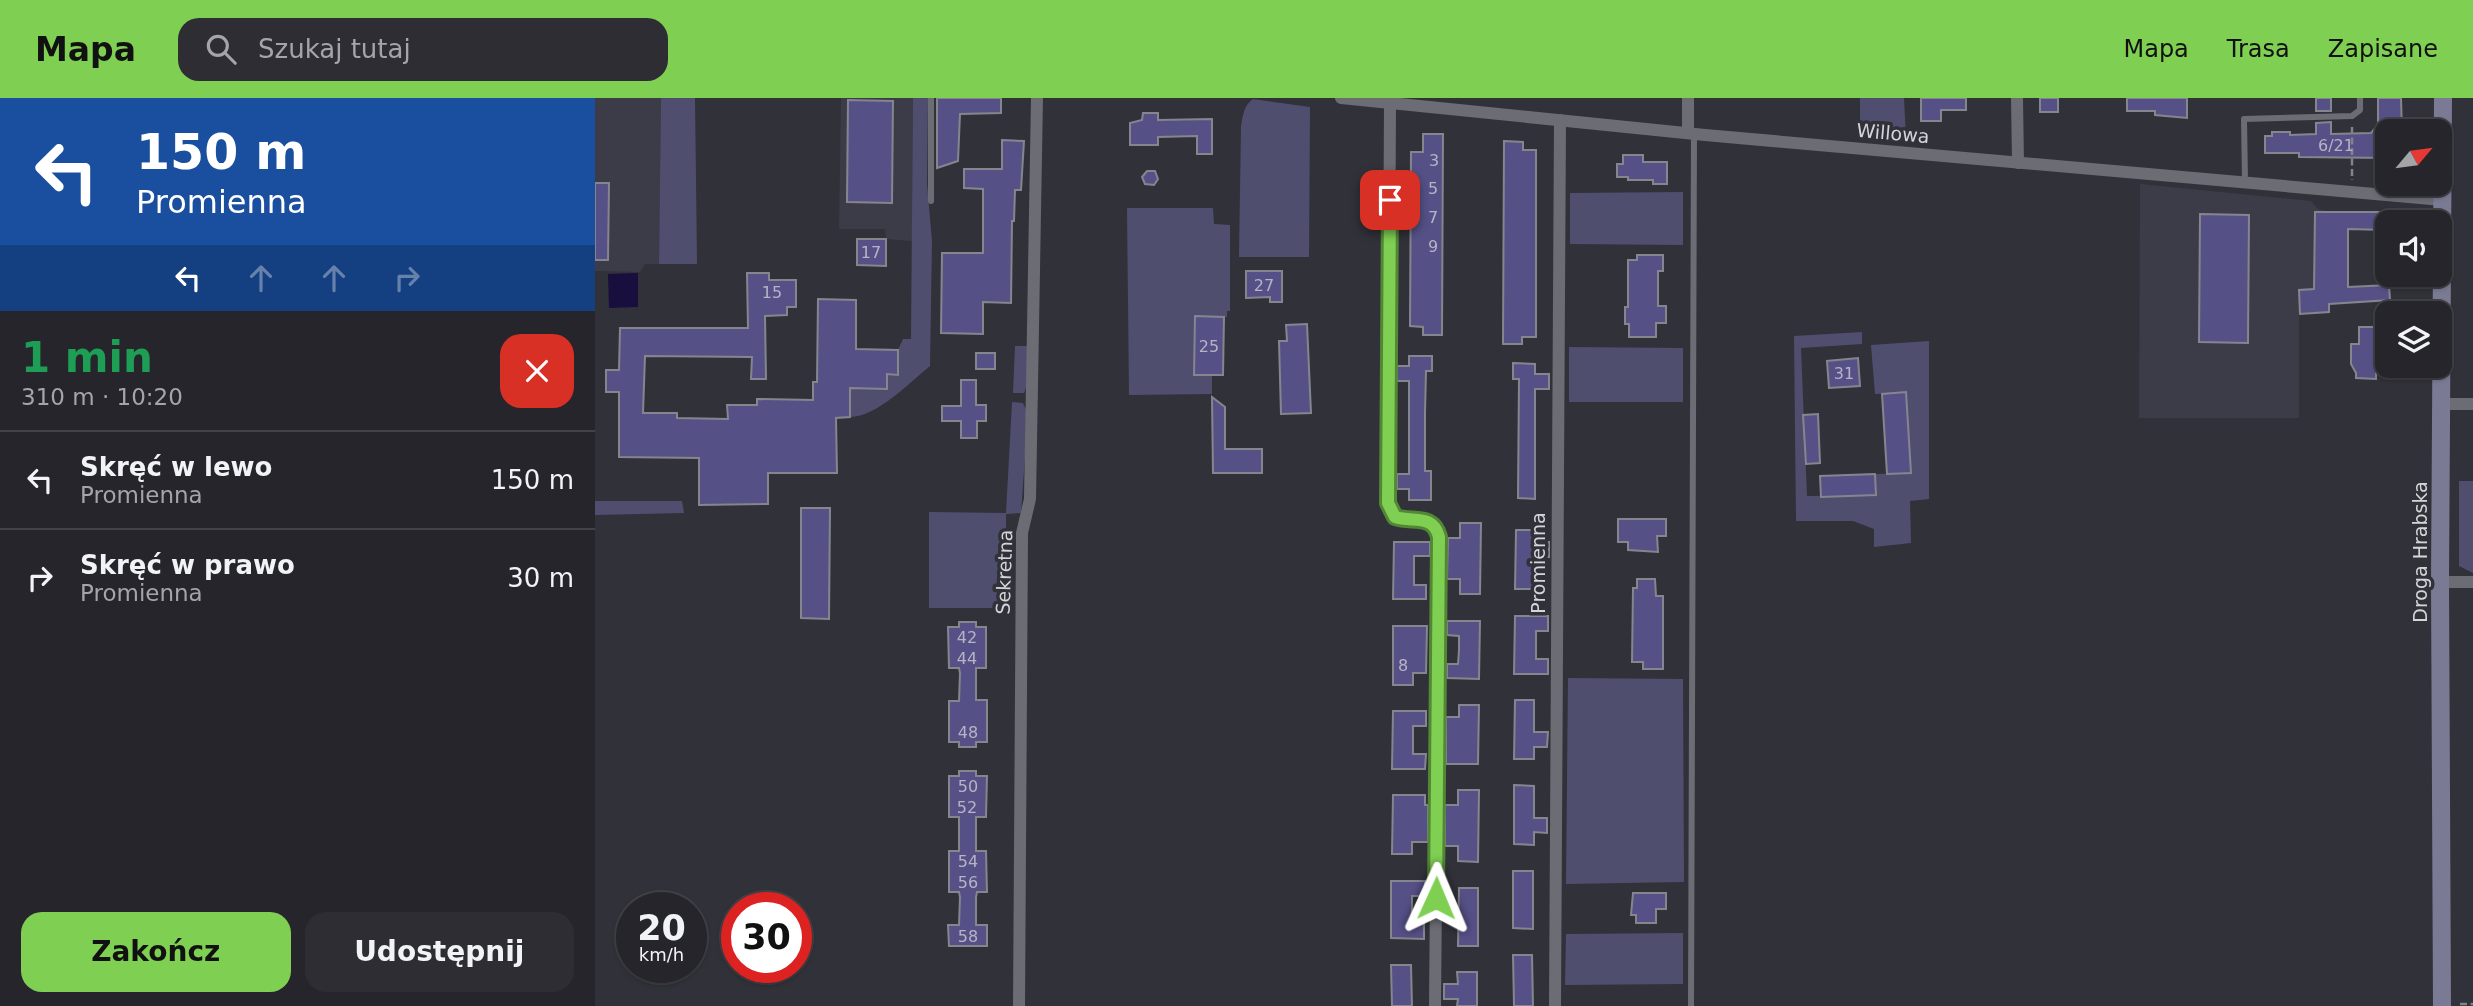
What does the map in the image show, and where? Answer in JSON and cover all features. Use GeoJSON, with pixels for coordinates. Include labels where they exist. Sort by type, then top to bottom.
{"type":"FeatureCollection","features":[{"type":"Feature","properties":{"kind":"street","name":"Sekretna"},"geometry":{"type":"LineString","coordinates":[[1019,1006],[1022,533],[1030,499],[1037,98]]}},
{"type":"Feature","properties":{"kind":"street","name":"Willowa"},"geometry":{"type":"LineString","coordinates":[[1341,98],[1691,134],[2443,200]]}},
{"type":"Feature","properties":{"kind":"street"},"geometry":{"type":"LineString","coordinates":[[1688,98],[1691,134]]}},
{"type":"Feature","properties":{"kind":"street"},"geometry":{"type":"LineString","coordinates":[[2017,98],[2018,163]]}},
{"type":"Feature","properties":{"kind":"street","name":"Droga Hrabska"},"geometry":{"type":"LineString","coordinates":[[2443,98],[2440,583],[2449,1005]]}},
{"type":"Feature","properties":{"kind":"street"},"geometry":{"type":"LineString","coordinates":[[1390,103],[1388,503],[1395,517],[1428,521],[1434,526],[1439,537],[1435,1006]]}},
{"type":"Feature","properties":{"kind":"street","name":"Promienna"},"geometry":{"type":"LineString","coordinates":[[1555,1006],[1560,120]]}},
{"type":"Feature","properties":{"kind":"street"},"geometry":{"type":"LineString","coordinates":[[2441,404],[2473,404]]}},
{"type":"Feature","properties":{"kind":"street"},"geometry":{"type":"LineString","coordinates":[[2440,583],[2473,582]]}},
{"type":"Feature","properties":{"kind":"lane"},"geometry":{"type":"LineString","coordinates":[[931,98],[931,201]]}},
{"type":"Feature","properties":{"kind":"lane"},"geometry":{"type":"LineString","coordinates":[[2245,184],[2244,119],[2352,116],[2360,110],[2360,98]]}},
{"type":"Feature","properties":{"kind":"lane"},"geometry":{"type":"LineString","coordinates":[[1691,134],[1692,1006]]}},
{"type":"Feature","properties":{"kind":"path"},"geometry":{"type":"LineString","coordinates":[[2352,116],[2353,186]]}},
{"type":"Feature","properties":{"kind":"path"},"geometry":{"type":"LineString","coordinates":[[2449,1005],[2473,1004]]}},
{"type":"Feature","properties":{"kind":"shaded area"},"geometry":{"type":"Polygon","coordinates":[[[595,98],[661,98],[659,264],[645,264],[640,272],[595,271],[595,98]]]}},
{"type":"Feature","properties":{"kind":"shaded area"},"geometry":{"type":"Polygon","coordinates":[[[661,98],[695,98],[697,264],[659,264],[661,98]]]}},
{"type":"Feature","properties":{"kind":"shaded area"},"geometry":{"type":"Polygon","coordinates":[[[841,98],[913,98],[912,241],[886,239],[885,229],[839,229],[841,98]]]}},
{"type":"Feature","properties":{"kind":"shaded area"},"geometry":{"type":"Polygon","coordinates":[[[913,98],[928,98],[927,184],[932,241],[930,366],[882,405],[850,417],[850,388],[887,389],[887,374],[898,374],[898,350],[903,339],[911,339],[913,98]]]}},
{"type":"Feature","properties":{"kind":"shaded area"},"geometry":{"type":"Polygon","coordinates":[[[1860,98],[1904,98],[1906,139],[1860,132],[1860,98]]]}},
{"type":"Feature","properties":{"kind":"shaded area"},"geometry":{"type":"Polygon","coordinates":[[[1253,99],[1310,107],[1309,257],[1239,257],[1241,126],[1246,107],[1253,99]]]}},
{"type":"Feature","properties":{"kind":"shaded area"},"geometry":{"type":"Polygon","coordinates":[[[2140,184],[2311,201],[2318,209],[2330,212],[2329,288],[2299,290],[2299,418],[2139,418],[2140,184]]]}},
{"type":"Feature","properties":{"kind":"shaded area"},"geometry":{"type":"Polygon","coordinates":[[[1683,192],[1683,245],[1570,244],[1570,193],[1683,192]]]}},
{"type":"Feature","properties":{"kind":"shaded area"},"geometry":{"type":"Polygon","coordinates":[[[1127,208],[1213,208],[1214,224],[1230,225],[1230,311],[1227,311],[1227,317],[1195,317],[1194,374],[1212,375],[1212,394],[1129,395],[1127,208]]]}},
{"type":"Feature","properties":{"kind":"shaded area"},"geometry":{"type":"Polygon","coordinates":[[[638,273],[638,307],[609,308],[608,274],[638,273]]]}},
{"type":"Feature","properties":{"kind":"shaded area"},"geometry":{"type":"Polygon","coordinates":[[[1862,332],[1862,344],[1801,348],[1807,496],[1876,495],[1875,474],[1911,473],[1906,393],[1875,394],[1871,345],[1929,341],[1929,499],[1910,501],[1911,543],[1874,547],[1874,529],[1853,521],[1796,521],[1794,336],[1862,332]]]}},
{"type":"Feature","properties":{"kind":"shaded area"},"geometry":{"type":"Polygon","coordinates":[[[1015,346],[1028,346],[1027,385],[1024,393],[1013,393],[1015,346]]]}},
{"type":"Feature","properties":{"kind":"shaded area"},"geometry":{"type":"Polygon","coordinates":[[[1569,347],[1683,348],[1683,402],[1569,402],[1569,347]]]}},
{"type":"Feature","properties":{"kind":"shaded area"},"geometry":{"type":"Polygon","coordinates":[[[1012,402],[1023,403],[1028,414],[1021,513],[1006,514],[1006,608],[929,608],[929,512],[1006,513],[1012,402]]]}},
{"type":"Feature","properties":{"kind":"shaded area"},"geometry":{"type":"Polygon","coordinates":[[[2459,481],[2473,481],[2473,573],[2459,566],[2459,481]]]}},
{"type":"Feature","properties":{"kind":"shaded area"},"geometry":{"type":"Polygon","coordinates":[[[595,501],[682,501],[684,513],[595,515],[595,501]]]}},
{"type":"Feature","properties":{"kind":"shaded area"},"geometry":{"type":"Polygon","coordinates":[[[1568,678],[1683,679],[1684,882],[1566,884],[1568,678]]]}},
{"type":"Feature","properties":{"kind":"shaded area"},"geometry":{"type":"Polygon","coordinates":[[[1683,933],[1683,984],[1565,985],[1566,934],[1683,933]]]}},
{"type":"Feature","properties":{"kind":"building"},"geometry":{"type":"Polygon","coordinates":[[[937,98],[1001,98],[1001,113],[960,114],[958,161],[937,168],[937,98]]]}},
{"type":"Feature","properties":{"kind":"building"},"geometry":{"type":"Polygon","coordinates":[[[1921,98],[1966,98],[1966,110],[1941,110],[1941,121],[1921,121],[1921,98]]]}},
{"type":"Feature","properties":{"kind":"building"},"geometry":{"type":"Polygon","coordinates":[[[2040,98],[2058,98],[2058,112],[2040,112],[2040,98]]]}},
{"type":"Feature","properties":{"kind":"building"},"geometry":{"type":"Polygon","coordinates":[[[2127,98],[2187,98],[2187,118],[2155,115],[2155,111],[2127,111],[2127,98]]]}},
{"type":"Feature","properties":{"kind":"building"},"geometry":{"type":"Polygon","coordinates":[[[2316,98],[2331,98],[2331,111],[2316,111],[2316,98]]]}},
{"type":"Feature","properties":{"kind":"building"},"geometry":{"type":"Polygon","coordinates":[[[2378,98],[2401,98],[2402,119],[2378,119],[2378,98]]]}},
{"type":"Feature","properties":{"kind":"building"},"geometry":{"type":"Polygon","coordinates":[[[848,100],[893,101],[892,203],[847,202],[848,100]]]}},
{"type":"Feature","properties":{"kind":"building"},"geometry":{"type":"Polygon","coordinates":[[[1143,113],[1158,113],[1158,120],[1212,119],[1212,154],[1197,154],[1197,136],[1158,137],[1158,145],[1130,145],[1130,123],[1142,120],[1143,113]]]}},
{"type":"Feature","properties":{"kind":"building"},"geometry":{"type":"Polygon","coordinates":[[[2331,122],[2331,134],[2371,133],[2375,128],[2375,158],[2299,157],[2299,153],[2265,153],[2265,136],[2272,136],[2272,132],[2290,132],[2290,135],[2316,134],[2316,123],[2331,122]]]}},
{"type":"Feature","properties":{"kind":"building"},"geometry":{"type":"Polygon","coordinates":[[[1423,134],[1443,134],[1442,335],[1423,335],[1423,327],[1410,326],[1411,152],[1423,152],[1423,134]]]}},
{"type":"Feature","properties":{"kind":"building"},"geometry":{"type":"Polygon","coordinates":[[[1002,140],[1024,141],[1021,190],[1015,190],[1012,221],[1011,303],[983,302],[983,334],[941,333],[942,253],[983,253],[983,189],[964,188],[964,169],[1002,169],[1002,140]]]}},
{"type":"Feature","properties":{"kind":"building"},"geometry":{"type":"Polygon","coordinates":[[[1504,141],[1523,142],[1523,150],[1536,150],[1536,337],[1522,337],[1522,344],[1503,344],[1504,141]]]}},
{"type":"Feature","properties":{"kind":"building"},"geometry":{"type":"Polygon","coordinates":[[[1623,155],[1643,155],[1643,162],[1667,162],[1667,184],[1617,177],[1617,164],[1623,164],[1623,155]]]}},
{"type":"Feature","properties":{"kind":"building"},"geometry":{"type":"Polygon","coordinates":[[[1147,171],[1155,171],[1158,179],[1154,185],[1145,184],[1142,177],[1147,171]]]}},
{"type":"Feature","properties":{"kind":"building"},"geometry":{"type":"Polygon","coordinates":[[[595,183],[609,183],[608,260],[595,260],[595,183]]]}},
{"type":"Feature","properties":{"kind":"building"},"geometry":{"type":"Polygon","coordinates":[[[2315,212],[2375,212],[2375,230],[2348,229],[2348,287],[2389,287],[2390,300],[2329,304],[2329,312],[2300,314],[2299,290],[2314,289],[2315,212]]]}},
{"type":"Feature","properties":{"kind":"building"},"geometry":{"type":"Polygon","coordinates":[[[2200,214],[2249,215],[2248,343],[2199,342],[2200,214]]]}},
{"type":"Feature","properties":{"kind":"building"},"geometry":{"type":"Polygon","coordinates":[[[857,239],[886,239],[886,266],[857,265],[857,239]]]}},
{"type":"Feature","properties":{"kind":"building"},"geometry":{"type":"Polygon","coordinates":[[[1637,255],[1663,255],[1663,271],[1658,271],[1658,306],[1666,306],[1666,323],[1656,323],[1656,337],[1629,337],[1629,324],[1625,324],[1625,307],[1628,307],[1628,260],[1637,260],[1637,255]]]}},
{"type":"Feature","properties":{"kind":"building"},"geometry":{"type":"Polygon","coordinates":[[[1246,271],[1282,271],[1282,302],[1270,302],[1270,297],[1246,298],[1246,271]]]}},
{"type":"Feature","properties":{"kind":"building"},"geometry":{"type":"Polygon","coordinates":[[[747,273],[769,273],[769,280],[796,280],[796,307],[787,307],[787,315],[765,316],[766,379],[751,379],[752,357],[645,356],[643,413],[677,413],[677,418],[728,419],[727,405],[757,405],[757,399],[813,400],[813,382],[817,382],[818,299],[856,300],[856,349],[898,350],[898,375],[887,374],[887,389],[850,388],[850,417],[836,418],[837,473],[768,473],[768,504],[699,505],[699,458],[619,457],[619,392],[606,392],[606,370],[619,370],[620,328],[748,328],[747,273]]]}},
{"type":"Feature","properties":{"kind":"building"},"geometry":{"type":"Polygon","coordinates":[[[1195,316],[1224,317],[1223,375],[1194,375],[1195,316]]]}},
{"type":"Feature","properties":{"kind":"building"},"geometry":{"type":"Polygon","coordinates":[[[1307,324],[1311,413],[1281,414],[1279,341],[1287,341],[1286,325],[1307,324]]]}},
{"type":"Feature","properties":{"kind":"building"},"geometry":{"type":"Polygon","coordinates":[[[2359,327],[2375,327],[2376,379],[2356,378],[2351,364],[2351,344],[2359,344],[2359,327]]]}},
{"type":"Feature","properties":{"kind":"building"},"geometry":{"type":"Polygon","coordinates":[[[976,353],[995,353],[995,369],[976,369],[976,353]]]}},
{"type":"Feature","properties":{"kind":"building"},"geometry":{"type":"Polygon","coordinates":[[[1409,356],[1432,356],[1432,371],[1426,371],[1425,413],[1425,471],[1431,471],[1431,500],[1409,500],[1409,489],[1397,489],[1397,474],[1409,474],[1409,381],[1397,381],[1397,366],[1409,366],[1409,356]]]}},
{"type":"Feature","properties":{"kind":"building"},"geometry":{"type":"Polygon","coordinates":[[[1858,358],[1860,386],[1829,388],[1827,361],[1858,358]]]}},
{"type":"Feature","properties":{"kind":"building"},"geometry":{"type":"Polygon","coordinates":[[[1513,363],[1535,364],[1535,374],[1549,374],[1549,389],[1535,389],[1535,499],[1518,498],[1519,379],[1513,379],[1513,363]]]}},
{"type":"Feature","properties":{"kind":"building"},"geometry":{"type":"Polygon","coordinates":[[[961,380],[976,380],[976,405],[986,405],[986,421],[977,421],[977,438],[961,438],[961,421],[942,421],[942,406],[961,406],[961,380]]]}},
{"type":"Feature","properties":{"kind":"building"},"geometry":{"type":"Polygon","coordinates":[[[1906,392],[1911,473],[1887,474],[1882,394],[1906,392]]]}},
{"type":"Feature","properties":{"kind":"building"},"geometry":{"type":"Polygon","coordinates":[[[1212,397],[1225,407],[1225,449],[1262,449],[1262,473],[1213,473],[1212,397]]]}},
{"type":"Feature","properties":{"kind":"building"},"geometry":{"type":"Polygon","coordinates":[[[1818,414],[1820,463],[1806,464],[1803,415],[1818,414]]]}},
{"type":"Feature","properties":{"kind":"building"},"geometry":{"type":"Polygon","coordinates":[[[1875,474],[1876,495],[1821,497],[1820,476],[1875,474]]]}},
{"type":"Feature","properties":{"kind":"building"},"geometry":{"type":"Polygon","coordinates":[[[801,508],[830,508],[829,619],[801,618],[801,508]]]}},
{"type":"Feature","properties":{"kind":"building"},"geometry":{"type":"Polygon","coordinates":[[[1618,519],[1666,519],[1666,536],[1657,536],[1658,552],[1628,550],[1628,542],[1618,542],[1618,519]]]}},
{"type":"Feature","properties":{"kind":"building"},"geometry":{"type":"Polygon","coordinates":[[[1460,523],[1481,523],[1480,594],[1460,594],[1460,579],[1447,579],[1448,538],[1460,538],[1460,523]]]}},
{"type":"Feature","properties":{"kind":"building"},"geometry":{"type":"Polygon","coordinates":[[[1516,530],[1535,530],[1535,542],[1549,542],[1549,557],[1535,557],[1535,589],[1515,589],[1516,530]]]}},
{"type":"Feature","properties":{"kind":"building"},"geometry":{"type":"Polygon","coordinates":[[[1394,542],[1430,542],[1430,556],[1414,556],[1414,585],[1426,585],[1426,599],[1393,599],[1394,542]]]}},
{"type":"Feature","properties":{"kind":"building"},"geometry":{"type":"Polygon","coordinates":[[[1637,579],[1655,579],[1656,596],[1663,596],[1663,669],[1643,669],[1643,662],[1632,662],[1633,588],[1637,588],[1637,579]]]}},
{"type":"Feature","properties":{"kind":"building"},"geometry":{"type":"Polygon","coordinates":[[[1515,616],[1548,616],[1548,631],[1536,631],[1536,659],[1548,659],[1548,674],[1514,674],[1515,616]]]}},
{"type":"Feature","properties":{"kind":"building"},"geometry":{"type":"Polygon","coordinates":[[[1447,621],[1480,621],[1479,679],[1447,678],[1447,664],[1458,664],[1459,636],[1447,635],[1447,621]]]}},
{"type":"Feature","properties":{"kind":"building"},"geometry":{"type":"Polygon","coordinates":[[[959,622],[976,622],[976,627],[986,627],[986,668],[976,668],[976,700],[987,700],[987,742],[976,742],[976,747],[959,747],[959,742],[949,742],[949,701],[959,701],[960,673],[959,668],[949,668],[948,627],[959,627],[959,622]]]}},
{"type":"Feature","properties":{"kind":"building"},"geometry":{"type":"Polygon","coordinates":[[[1393,626],[1427,626],[1426,673],[1413,673],[1413,685],[1393,685],[1393,626]]]}},
{"type":"Feature","properties":{"kind":"building"},"geometry":{"type":"Polygon","coordinates":[[[1515,700],[1534,700],[1534,732],[1548,732],[1547,747],[1534,747],[1534,759],[1514,759],[1515,700]]]}},
{"type":"Feature","properties":{"kind":"building"},"geometry":{"type":"Polygon","coordinates":[[[1459,705],[1479,705],[1478,764],[1446,764],[1446,717],[1459,717],[1459,705]]]}},
{"type":"Feature","properties":{"kind":"building"},"geometry":{"type":"Polygon","coordinates":[[[1393,711],[1426,711],[1426,726],[1413,726],[1413,754],[1426,754],[1425,769],[1392,769],[1393,711]]]}},
{"type":"Feature","properties":{"kind":"building"},"geometry":{"type":"Polygon","coordinates":[[[959,771],[976,771],[976,776],[987,776],[986,817],[976,817],[976,851],[986,851],[987,892],[977,892],[976,925],[987,925],[987,946],[949,946],[948,925],[959,925],[960,897],[959,892],[949,892],[949,851],[959,851],[959,817],[949,817],[949,776],[959,776],[959,771]]]}},
{"type":"Feature","properties":{"kind":"building"},"geometry":{"type":"Polygon","coordinates":[[[1514,785],[1534,786],[1534,818],[1547,818],[1547,833],[1534,832],[1534,845],[1514,844],[1514,785]]]}},
{"type":"Feature","properties":{"kind":"building"},"geometry":{"type":"Polygon","coordinates":[[[1458,790],[1479,790],[1478,862],[1458,861],[1458,846],[1445,846],[1445,805],[1458,805],[1458,790]]]}},
{"type":"Feature","properties":{"kind":"building"},"geometry":{"type":"Polygon","coordinates":[[[1393,795],[1425,795],[1425,805],[1428,805],[1428,842],[1412,842],[1412,854],[1392,854],[1393,795]]]}},
{"type":"Feature","properties":{"kind":"building"},"geometry":{"type":"Polygon","coordinates":[[[1513,871],[1533,871],[1533,929],[1513,928],[1513,871]]]}},
{"type":"Feature","properties":{"kind":"building"},"geometry":{"type":"Polygon","coordinates":[[[1391,881],[1425,881],[1425,896],[1412,896],[1412,924],[1424,924],[1424,939],[1391,938],[1391,881]]]}},
{"type":"Feature","properties":{"kind":"building"},"geometry":{"type":"Polygon","coordinates":[[[1459,888],[1478,888],[1478,946],[1458,946],[1459,888]]]}},
{"type":"Feature","properties":{"kind":"building"},"geometry":{"type":"Polygon","coordinates":[[[1633,893],[1666,893],[1666,909],[1656,909],[1656,923],[1636,923],[1636,915],[1631,915],[1633,893]]]}},
{"type":"Feature","properties":{"kind":"building"},"geometry":{"type":"Polygon","coordinates":[[[1513,955],[1532,955],[1533,1006],[1514,1006],[1513,955]]]}},
{"type":"Feature","properties":{"kind":"building"},"geometry":{"type":"Polygon","coordinates":[[[1391,965],[1411,965],[1412,1006],[1392,1006],[1391,965]]]}},
{"type":"Feature","properties":{"kind":"building"},"geometry":{"type":"Polygon","coordinates":[[[1457,972],[1477,972],[1477,1006],[1457,1006],[1458,999],[1444,999],[1444,984],[1458,984],[1457,972]]]}},
{"type":"Feature","properties":{"kind":"route"},"geometry":{"type":"LineString","coordinates":[[1390,200],[1388,503],[1395,517],[1402,520],[1428,521],[1434,526],[1439,537],[1436,898]]}}]}
